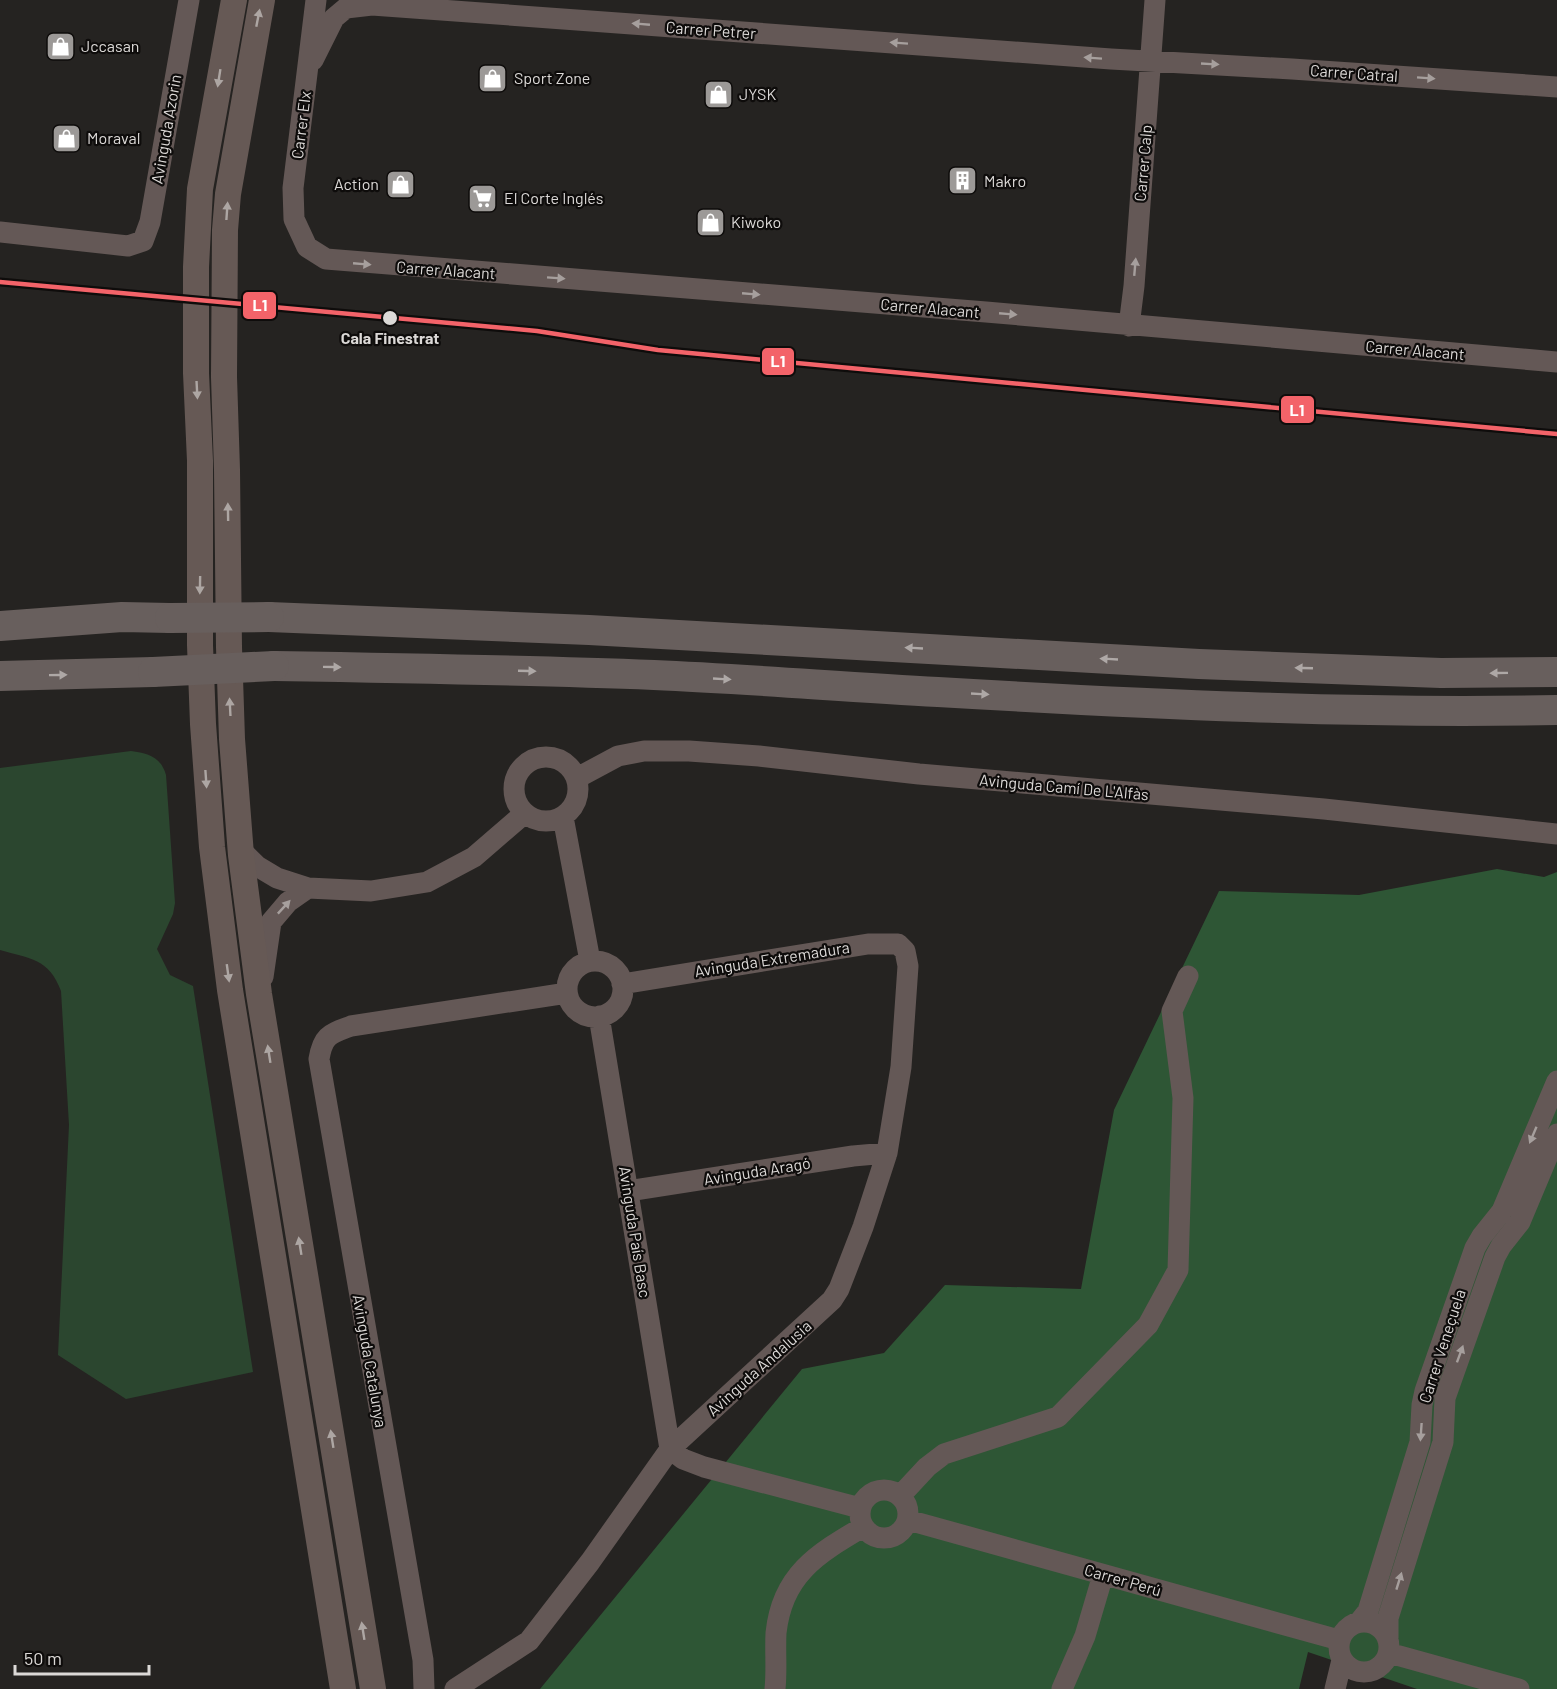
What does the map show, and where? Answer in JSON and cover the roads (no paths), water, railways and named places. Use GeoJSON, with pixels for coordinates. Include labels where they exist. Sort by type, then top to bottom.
{"type":"FeatureCollection","features":[{"type":"Feature","properties":{"kind":"highway"},"geometry":{"type":"LineString","coordinates":[[0,610],[40,609],[122,617],[269,617],[588,630],[1198,664],[1441,673],[1557,672]]}},
{"type":"Feature","properties":{"kind":"highway"},"geometry":{"type":"LineString","coordinates":[[0,626],[122,617]]}},
{"type":"Feature","properties":{"kind":"highway"},"geometry":{"type":"LineString","coordinates":[[0,676],[274,666],[451,668],[657,675],[942,693],[1221,705],[1481,711],[1557,710]]}},
{"type":"Feature","properties":{"kind":"main road"},"geometry":{"type":"LineString","coordinates":[[234,0],[200,189],[196,267],[201,685],[208,801],[216,891],[237,1035],[343,1689]]}},
{"type":"Feature","properties":{"kind":"main road"},"geometry":{"type":"LineString","coordinates":[[262,0],[228,194],[224,269],[223,334],[228,471],[230,694],[240,849],[260,1002],[373,1689]]}},
{"type":"Feature","properties":{"kind":"street","name":"Avinguda Azorin"},"geometry":{"type":"LineString","coordinates":[[0,232],[128,246],[143,241],[150,222],[189,0]]}},
{"type":"Feature","properties":{"kind":"street","name":"Carrer Elx"},"geometry":{"type":"LineString","coordinates":[[307,247],[294,219],[293,188],[316,0]]}},
{"type":"Feature","properties":{"kind":"street","name":"Carrer Calp"},"geometry":{"type":"LineString","coordinates":[[1129,326],[1152,61],[1155,0]]}},
{"type":"Feature","properties":{"kind":"street","name":"Carrer Petrer"},"geometry":{"type":"LineString","coordinates":[[307,71],[334,18],[346,8],[372,5],[1152,61]]}},
{"type":"Feature","properties":{"kind":"street","name":"Carrer Catral"},"geometry":{"type":"LineString","coordinates":[[1152,61],[1557,87]]}},
{"type":"Feature","properties":{"kind":"street","name":"Carrer Alacant"},"geometry":{"type":"LineString","coordinates":[[307,247],[327,259],[353,263],[986,312],[1557,362]]}},
{"type":"Feature","properties":{"kind":"street","name":"Avinguda Camí De L'Alfàs"},"geometry":{"type":"LineString","coordinates":[[577,778],[618,756],[645,751],[689,751],[759,756],[919,774],[1324,809],[1557,834]]}},
{"type":"Feature","properties":{"kind":"street"},"geometry":{"type":"LineString","coordinates":[[543,756],[564,761],[577,778],[578,799],[573,808],[563,817],[544,821],[534,819],[518,805],[514,795],[514,784],[524,765],[543,756]]}},
{"type":"Feature","properties":{"kind":"street"},"geometry":{"type":"LineString","coordinates":[[240,849],[256,866],[277,878],[308,888],[371,891],[427,882],[474,857],[525,813]]}},
{"type":"Feature","properties":{"kind":"street"},"geometry":{"type":"LineString","coordinates":[[563,817],[590,962]]}},
{"type":"Feature","properties":{"kind":"street"},"geometry":{"type":"LineString","coordinates":[[260,1002],[271,922],[288,902],[308,888]]}},
{"type":"Feature","properties":{"kind":"street","name":"Avinguda Extremadura"},"geometry":{"type":"LineString","coordinates":[[622,984],[886,943],[898,944],[905,951],[908,966]]}},
{"type":"Feature","properties":{"kind":"street"},"geometry":{"type":"LineString","coordinates":[[598,961],[615,969],[622,984],[619,1003],[613,1010],[599,1016],[587,1016],[579,1012],[572,1005],[567,993],[568,979],[573,971],[580,965],[590,962],[598,961]]}},
{"type":"Feature","properties":{"kind":"street","name":"Avinguda Andalusia"},"geometry":{"type":"LineString","coordinates":[[455,1689],[529,1641],[590,1562],[670,1449],[832,1300],[839,1289],[863,1227],[886,1153],[901,1067],[908,966]]}},
{"type":"Feature","properties":{"kind":"street"},"geometry":{"type":"LineString","coordinates":[[900,1496],[927,1467],[944,1454],[1058,1417],[1148,1325],[1178,1270],[1183,1098],[1172,1011],[1188,976]]}},
{"type":"Feature","properties":{"kind":"street","name":"Avinguda Catalunya"},"geometry":{"type":"LineString","coordinates":[[424,1689],[423,1660],[319,1059],[321,1046],[329,1034],[351,1026],[567,993]]}},
{"type":"Feature","properties":{"kind":"street","name":"Avinguda País Basc"},"geometry":{"type":"LineString","coordinates":[[599,1016],[670,1449]]}},
{"type":"Feature","properties":{"kind":"street","name":"Carrer Veneçuela"},"geometry":{"type":"LineString","coordinates":[[1360,1621],[1368,1611],[1420,1442],[1425,1391],[1469,1262],[1482,1236],[1502,1211],[1557,1081]]}},
{"type":"Feature","properties":{"kind":"street","name":"Carrer Veneçuela"},"geometry":{"type":"LineString","coordinates":[[1388,1646],[1388,1618],[1443,1442],[1445,1398],[1495,1257],[1520,1222],[1557,1134]]}},
{"type":"Feature","properties":{"kind":"street","name":"Avinguda Aragó"},"geometry":{"type":"LineString","coordinates":[[628,1191],[853,1156],[886,1153]]}},
{"type":"Feature","properties":{"kind":"street"},"geometry":{"type":"LineString","coordinates":[[670,1449],[683,1459],[704,1467],[862,1517],[874,1536],[889,1538],[903,1530],[908,1520],[908,1507],[900,1496],[890,1490],[874,1491],[867,1496],[862,1517],[814,1557],[801,1571],[787,1592],[780,1612],[776,1634],[775,1689]]}},
{"type":"Feature","properties":{"kind":"street","name":"Carrer Perú"},"geometry":{"type":"LineString","coordinates":[[908,1520],[1103,1575],[1340,1650]]}},
{"type":"Feature","properties":{"kind":"street"},"geometry":{"type":"LineString","coordinates":[[1062,1689],[1085,1636],[1103,1575]]}},
{"type":"Feature","properties":{"kind":"street"},"geometry":{"type":"LineString","coordinates":[[1335,1689],[1340,1650],[1346,1628],[1360,1621],[1376,1625],[1383,1630],[1388,1646],[1379,1667],[1361,1681],[1340,1650]]}},
{"type":"Feature","properties":{"kind":"street"},"geometry":{"type":"LineString","coordinates":[[1388,1646],[1519,1689]]}},
{"type":"Feature","properties":{"kind":"place","name":"Jccasan"},"geometry":{"type":"Point","coordinates":[60,46]}},
{"type":"Feature","properties":{"kind":"place","name":"Sport Zone"},"geometry":{"type":"Point","coordinates":[493,78]}},
{"type":"Feature","properties":{"kind":"place","name":"JYSK"},"geometry":{"type":"Point","coordinates":[718,94]}},
{"type":"Feature","properties":{"kind":"place","name":"Moraval"},"geometry":{"type":"Point","coordinates":[66,138]}},
{"type":"Feature","properties":{"kind":"place","name":"Makro"},"geometry":{"type":"Point","coordinates":[963,181]}},
{"type":"Feature","properties":{"kind":"place","name":"Action"},"geometry":{"type":"Point","coordinates":[400,184]}},
{"type":"Feature","properties":{"kind":"place","name":"El Corte Inglés"},"geometry":{"type":"Point","coordinates":[483,198]}},
{"type":"Feature","properties":{"kind":"place","name":"Kiwoko"},"geometry":{"type":"Point","coordinates":[710,222]}},
{"type":"Feature","properties":{"kind":"place","name":"Cala Finestrat"},"geometry":{"type":"Point","coordinates":[390,318]}}]}
